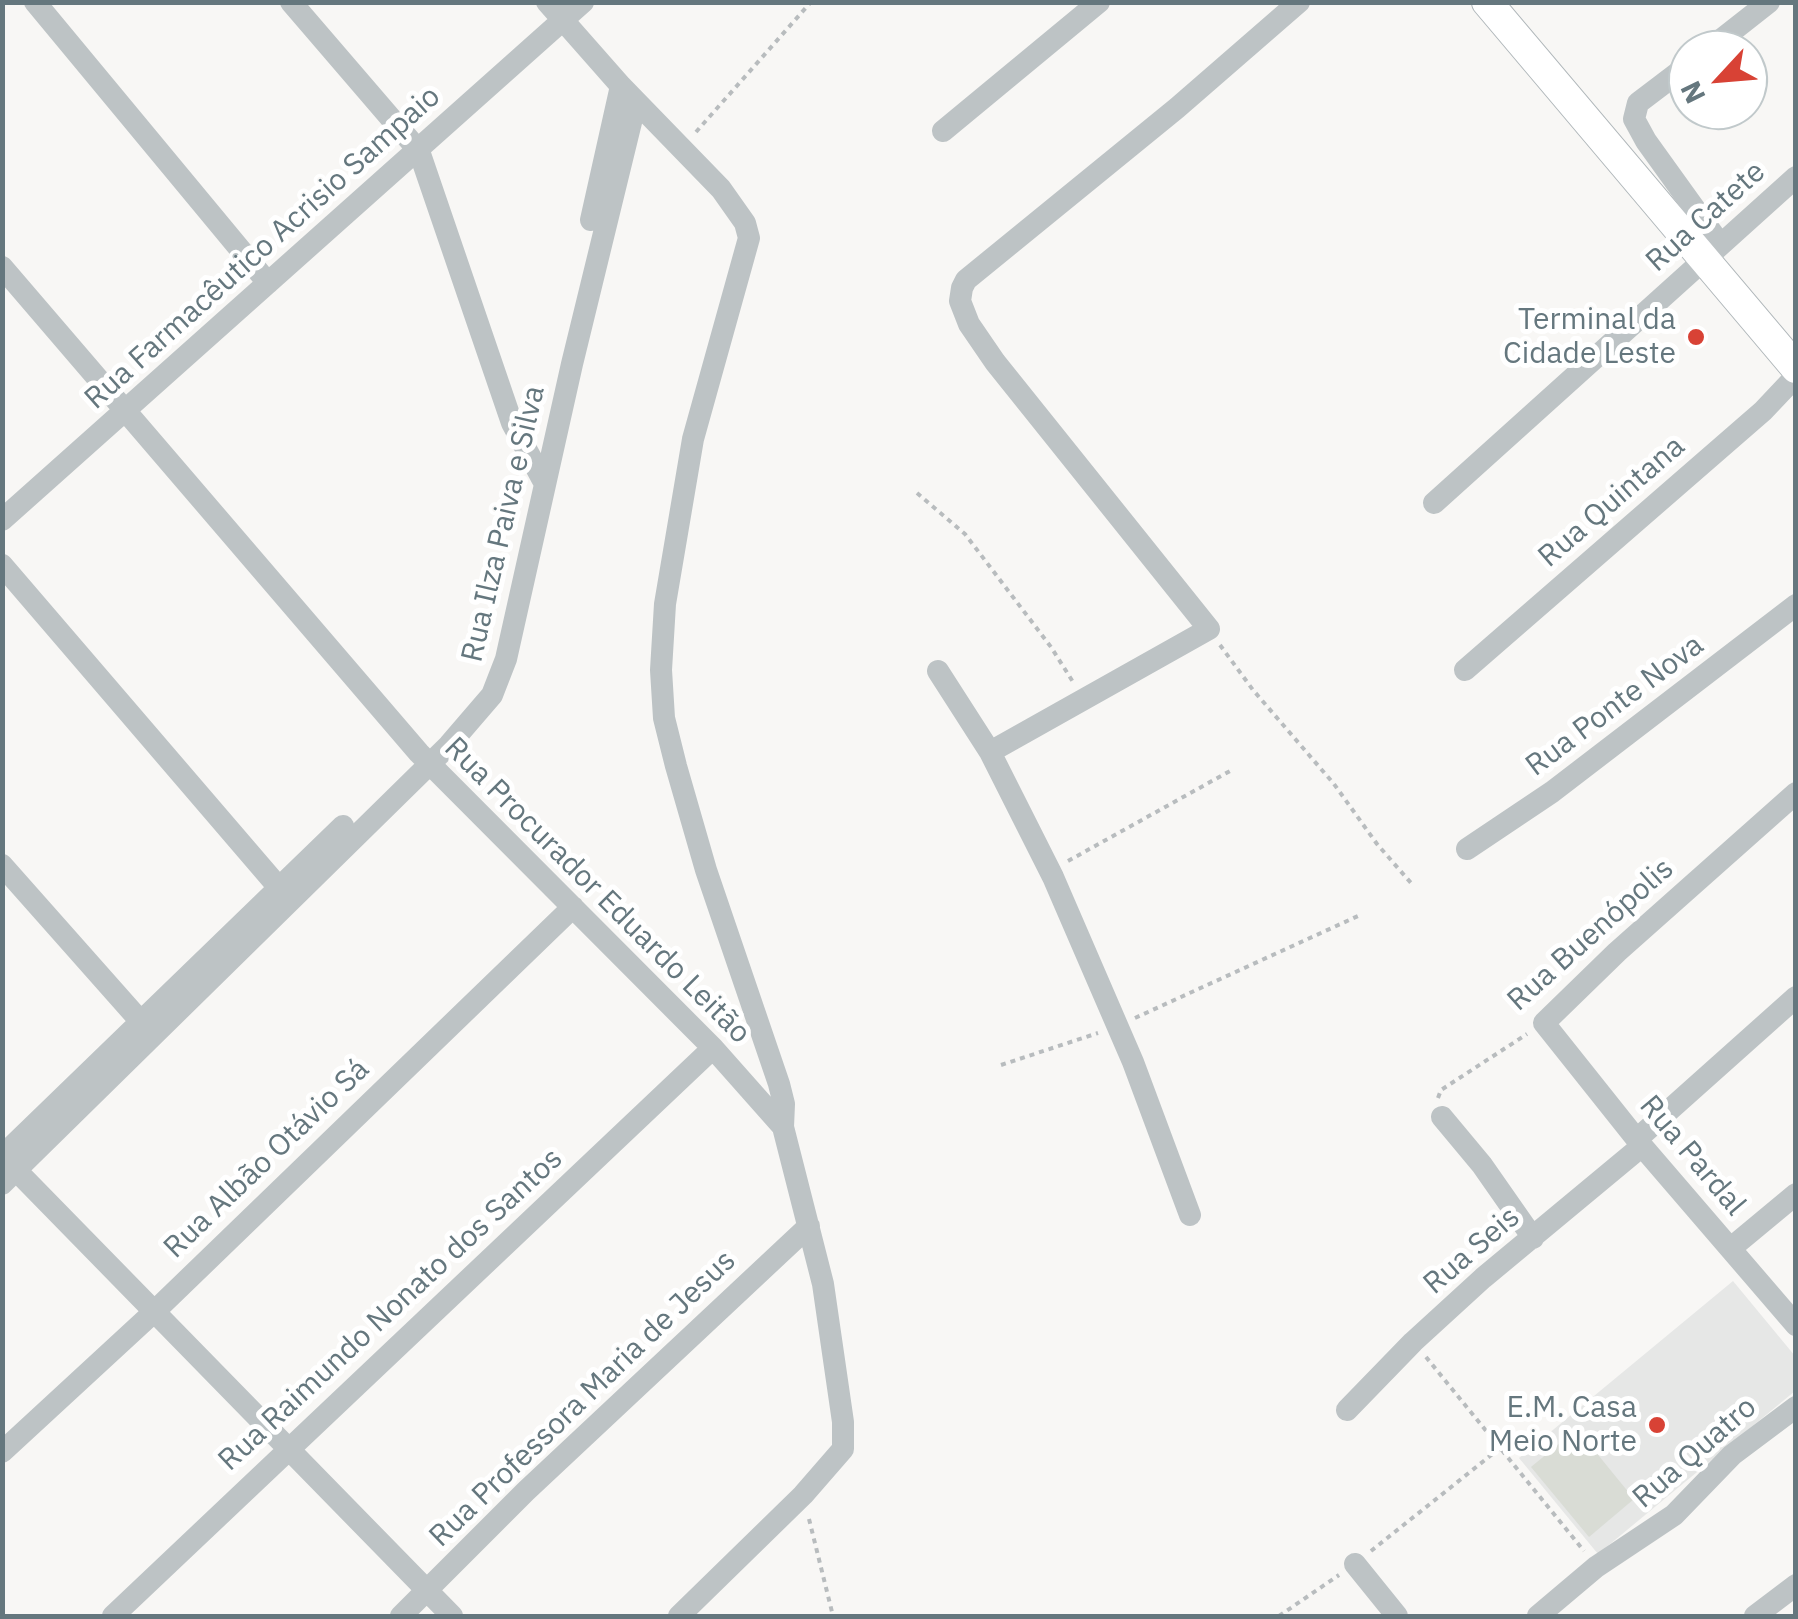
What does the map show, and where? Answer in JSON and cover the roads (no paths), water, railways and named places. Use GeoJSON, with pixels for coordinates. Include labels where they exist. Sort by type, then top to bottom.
{"type":"FeatureCollection","features":[{"type":"Feature","properties":{"kind":"street"},"geometry":{"type":"LineString","coordinates":[[35,2],[268,283]]}},
{"type":"Feature","properties":{"kind":"street"},"geometry":{"type":"LineString","coordinates":[[292,2],[419,151],[512,423],[539,474]]}},
{"type":"Feature","properties":{"kind":"street"},"geometry":{"type":"LineString","coordinates":[[547,2],[735,206],[749,238],[693,439],[662,629],[664,718],[706,870],[779,1084],[784,1104],[783,1127]]}},
{"type":"Feature","properties":{"kind":"street","name":"Rua Farmacêutico Acrisio Sampaio"},"geometry":{"type":"LineString","coordinates":[[2,520],[584,2]]}},
{"type":"Feature","properties":{"kind":"street"},"geometry":{"type":"LineString","coordinates":[[943,131],[1099,2]]}},
{"type":"Feature","properties":{"kind":"street"},"geometry":{"type":"LineString","coordinates":[[990,752],[1208,629],[995,362],[969,324],[960,301],[966,280],[1177,108],[1299,2]]}},
{"type":"Feature","properties":{"kind":"street"},"geometry":{"type":"LineString","coordinates":[[1486,2],[1712,251]]}},
{"type":"Feature","properties":{"kind":"street"},"geometry":{"type":"LineString","coordinates":[[1733,30],[1768,2]]}},
{"type":"Feature","properties":{"kind":"street"},"geometry":{"type":"LineString","coordinates":[[1668,80],[1638,103],[1634,119],[1712,251],[1796,368]]}},
{"type":"Feature","properties":{"kind":"street","name":"Rua Ilza Paiva e Silva"},"geometry":{"type":"LineString","coordinates":[[6,1167],[424,758],[477,716],[498,684],[539,474],[629,94]]}},
{"type":"Feature","properties":{"kind":"street","name":"Rua Catete"},"geometry":{"type":"LineString","coordinates":[[1434,503],[1796,177]]}},
{"type":"Feature","properties":{"kind":"street","name":"Rua Procurador Eduardo Leitão"},"geometry":{"type":"LineString","coordinates":[[2,267],[424,758],[713,1048],[783,1127],[831,1330],[844,1442],[839,1458],[804,1495],[678,1616]]}},
{"type":"Feature","properties":{"kind":"street","name":"Rua Quintana"},"geometry":{"type":"LineString","coordinates":[[1465,670],[1762,411],[1796,376]]}},
{"type":"Feature","properties":{"kind":"street"},"geometry":{"type":"LineString","coordinates":[[2,564],[284,894]]}},
{"type":"Feature","properties":{"kind":"street","name":"Rua Ponte Nova"},"geometry":{"type":"LineString","coordinates":[[1467,849],[1538,803],[1796,605]]}},
{"type":"Feature","properties":{"kind":"street"},"geometry":{"type":"LineString","coordinates":[[938,671],[990,752],[1050,872],[1118,1026],[1190,1215]]}},
{"type":"Feature","properties":{"kind":"street","name":"Rua Buenópolis"},"geometry":{"type":"LineString","coordinates":[[1544,1022],[1796,793]]}},
{"type":"Feature","properties":{"kind":"street"},"geometry":{"type":"LineString","coordinates":[[2,864],[146,1029]]}},
{"type":"Feature","properties":{"kind":"street","name":"Rua Albão Otávio Sá"},"geometry":{"type":"LineString","coordinates":[[2,1452],[156,1310],[572,907]]}},
{"type":"Feature","properties":{"kind":"street","name":"Rua Seis"},"geometry":{"type":"LineString","coordinates":[[1347,1410],[1413,1342],[1534,1238],[1796,997]]}},
{"type":"Feature","properties":{"kind":"street","name":"Rua Pardal"},"geometry":{"type":"LineString","coordinates":[[1544,1022],[1796,1325]]}},
{"type":"Feature","properties":{"kind":"street","name":"Rua Raimundo Nonato dos Santos"},"geometry":{"type":"LineString","coordinates":[[113,1616],[713,1048]]}},
{"type":"Feature","properties":{"kind":"street"},"geometry":{"type":"LineString","coordinates":[[1442,1117],[1534,1238]]}},
{"type":"Feature","properties":{"kind":"street"},"geometry":{"type":"LineString","coordinates":[[6,1167],[156,1310],[452,1616]]}},
{"type":"Feature","properties":{"kind":"street"},"geometry":{"type":"LineString","coordinates":[[1731,1248],[1796,1194]]}},
{"type":"Feature","properties":{"kind":"street","name":"Rua Professora Maria de Jesus"},"geometry":{"type":"LineString","coordinates":[[401,1616],[526,1491],[809,1226]]}},
{"type":"Feature","properties":{"kind":"street","name":"Rua Quatro"},"geometry":{"type":"LineString","coordinates":[[1538,1616],[1596,1566],[1674,1515],[1732,1455],[1796,1407]]}},
{"type":"Feature","properties":{"kind":"street"},"geometry":{"type":"LineString","coordinates":[[1355,1564],[1398,1616]]}},
{"type":"Feature","properties":{"kind":"street"},"geometry":{"type":"LineString","coordinates":[[1755,1616],[1796,1584]]}},
{"type":"Feature","properties":{"kind":"place","name":"Terminal da Cidade Leste"},"geometry":{"type":"Point","coordinates":[1696,337]}},
{"type":"Feature","properties":{"kind":"place","name":"E.M. Casa Meio Norte"},"geometry":{"type":"Point","coordinates":[1657,1425]}}]}
